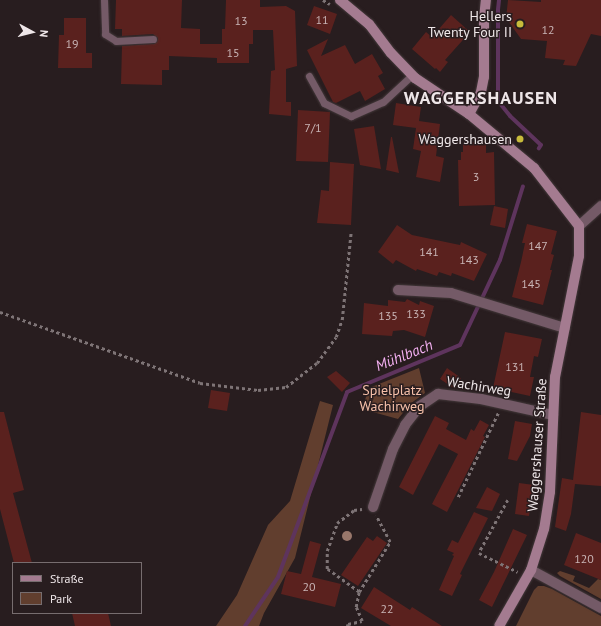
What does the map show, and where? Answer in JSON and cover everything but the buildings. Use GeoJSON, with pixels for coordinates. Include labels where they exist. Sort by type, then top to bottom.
{"type":"FeatureCollection","features":[{"type":"Feature","properties":{"kind":"street"},"geometry":{"type":"LineString","coordinates":[[469,114],[481,92],[484,77],[484,18],[486,0]]}},
{"type":"Feature","properties":{"kind":"street"},"geometry":{"type":"LineString","coordinates":[[338,4],[369,24],[391,53],[412,75],[442,97],[469,114],[534,168],[578,226],[601,206]]}},
{"type":"Feature","properties":{"kind":"street","name":"Waggershauser Straße"},"geometry":{"type":"LineString","coordinates":[[499,626],[527,570],[544,529],[550,492],[555,377],[579,256],[578,226]]}},
{"type":"Feature","properties":{"kind":"street"},"geometry":{"type":"LineString","coordinates":[[398,290],[451,293],[565,328]]}},
{"type":"Feature","properties":{"kind":"street","name":"Wachirweg"},"geometry":{"type":"LineString","coordinates":[[373,507],[393,449],[405,425],[420,406],[438,394],[481,399],[553,415]]}},
{"type":"Feature","properties":{"kind":"street"},"geometry":{"type":"LineString","coordinates":[[527,570],[601,608]]}},
{"type":"Feature","properties":{"kind":"lane"},"geometry":{"type":"LineString","coordinates":[[104,0],[105,34],[116,41],[153,40]]}},
{"type":"Feature","properties":{"kind":"lane"},"geometry":{"type":"LineString","coordinates":[[309,76],[324,103],[352,116],[383,102],[412,75]]}},
{"type":"Feature","properties":{"kind":"path"},"geometry":{"type":"LineString","coordinates":[[323,0],[338,4]]}},
{"type":"Feature","properties":{"kind":"path"},"geometry":{"type":"LineString","coordinates":[[0,312],[200,383],[258,390],[286,388],[317,363],[336,337],[342,320],[351,232]]}},
{"type":"Feature","properties":{"kind":"path"},"geometry":{"type":"LineString","coordinates":[[458,497],[503,404]]}},
{"type":"Feature","properties":{"kind":"path"},"geometry":{"type":"LineString","coordinates":[[508,500],[479,554],[520,573],[527,570]]}},
{"type":"Feature","properties":{"kind":"path"},"geometry":{"type":"LineString","coordinates":[[347,626],[348,624],[362,621],[356,607],[359,592],[390,542],[379,524],[373,507],[354,510],[337,522],[327,551],[327,569],[359,592]]}},
{"type":"Feature","properties":{"kind":"green space","name":"Spielplatz Wachirweg"},"geometry":{"type":"Polygon","coordinates":[[[419,368],[425,393],[410,404],[398,419],[362,409],[369,388],[419,368]]]}},
{"type":"Feature","properties":{"kind":"green space"},"geometry":{"type":"Polygon","coordinates":[[[320,401],[333,405],[295,558],[264,613],[259,626],[216,626],[237,595],[268,525],[290,501],[320,401]]]}},
{"type":"Feature","properties":{"kind":"green space"},"geometry":{"type":"Polygon","coordinates":[[[560,571],[575,576],[573,581],[589,588],[598,579],[601,580],[601,599],[560,576],[557,573],[560,571]]]}},
{"type":"Feature","properties":{"kind":"green space"},"geometry":{"type":"Polygon","coordinates":[[[538,586],[544,586],[552,589],[601,616],[601,626],[516,626],[534,590],[538,586]]]}},
{"type":"Feature","properties":{"kind":"waterway","name":"Mühlbach"},"geometry":{"type":"LineString","coordinates":[[499,0],[498,101],[510,116],[541,145],[539,148]]}},
{"type":"Feature","properties":{"kind":"waterway","name":"Mühlbach"},"geometry":{"type":"LineString","coordinates":[[245,626],[278,577],[347,392],[460,345],[500,260],[523,186]]}},
{"type":"Feature","properties":{"kind":"place","name":"Hellers Twenty Four II"},"geometry":{"type":"Point","coordinates":[520,24]}},
{"type":"Feature","properties":{"kind":"place","name":"Waggershausen"},"geometry":{"type":"Point","coordinates":[520,139]}},
{"type":"Feature","properties":{"kind":"district","name":"WAGGERSHAUSEN"},"geometry":{"type":"Point","coordinates":[481,98]}}]}
